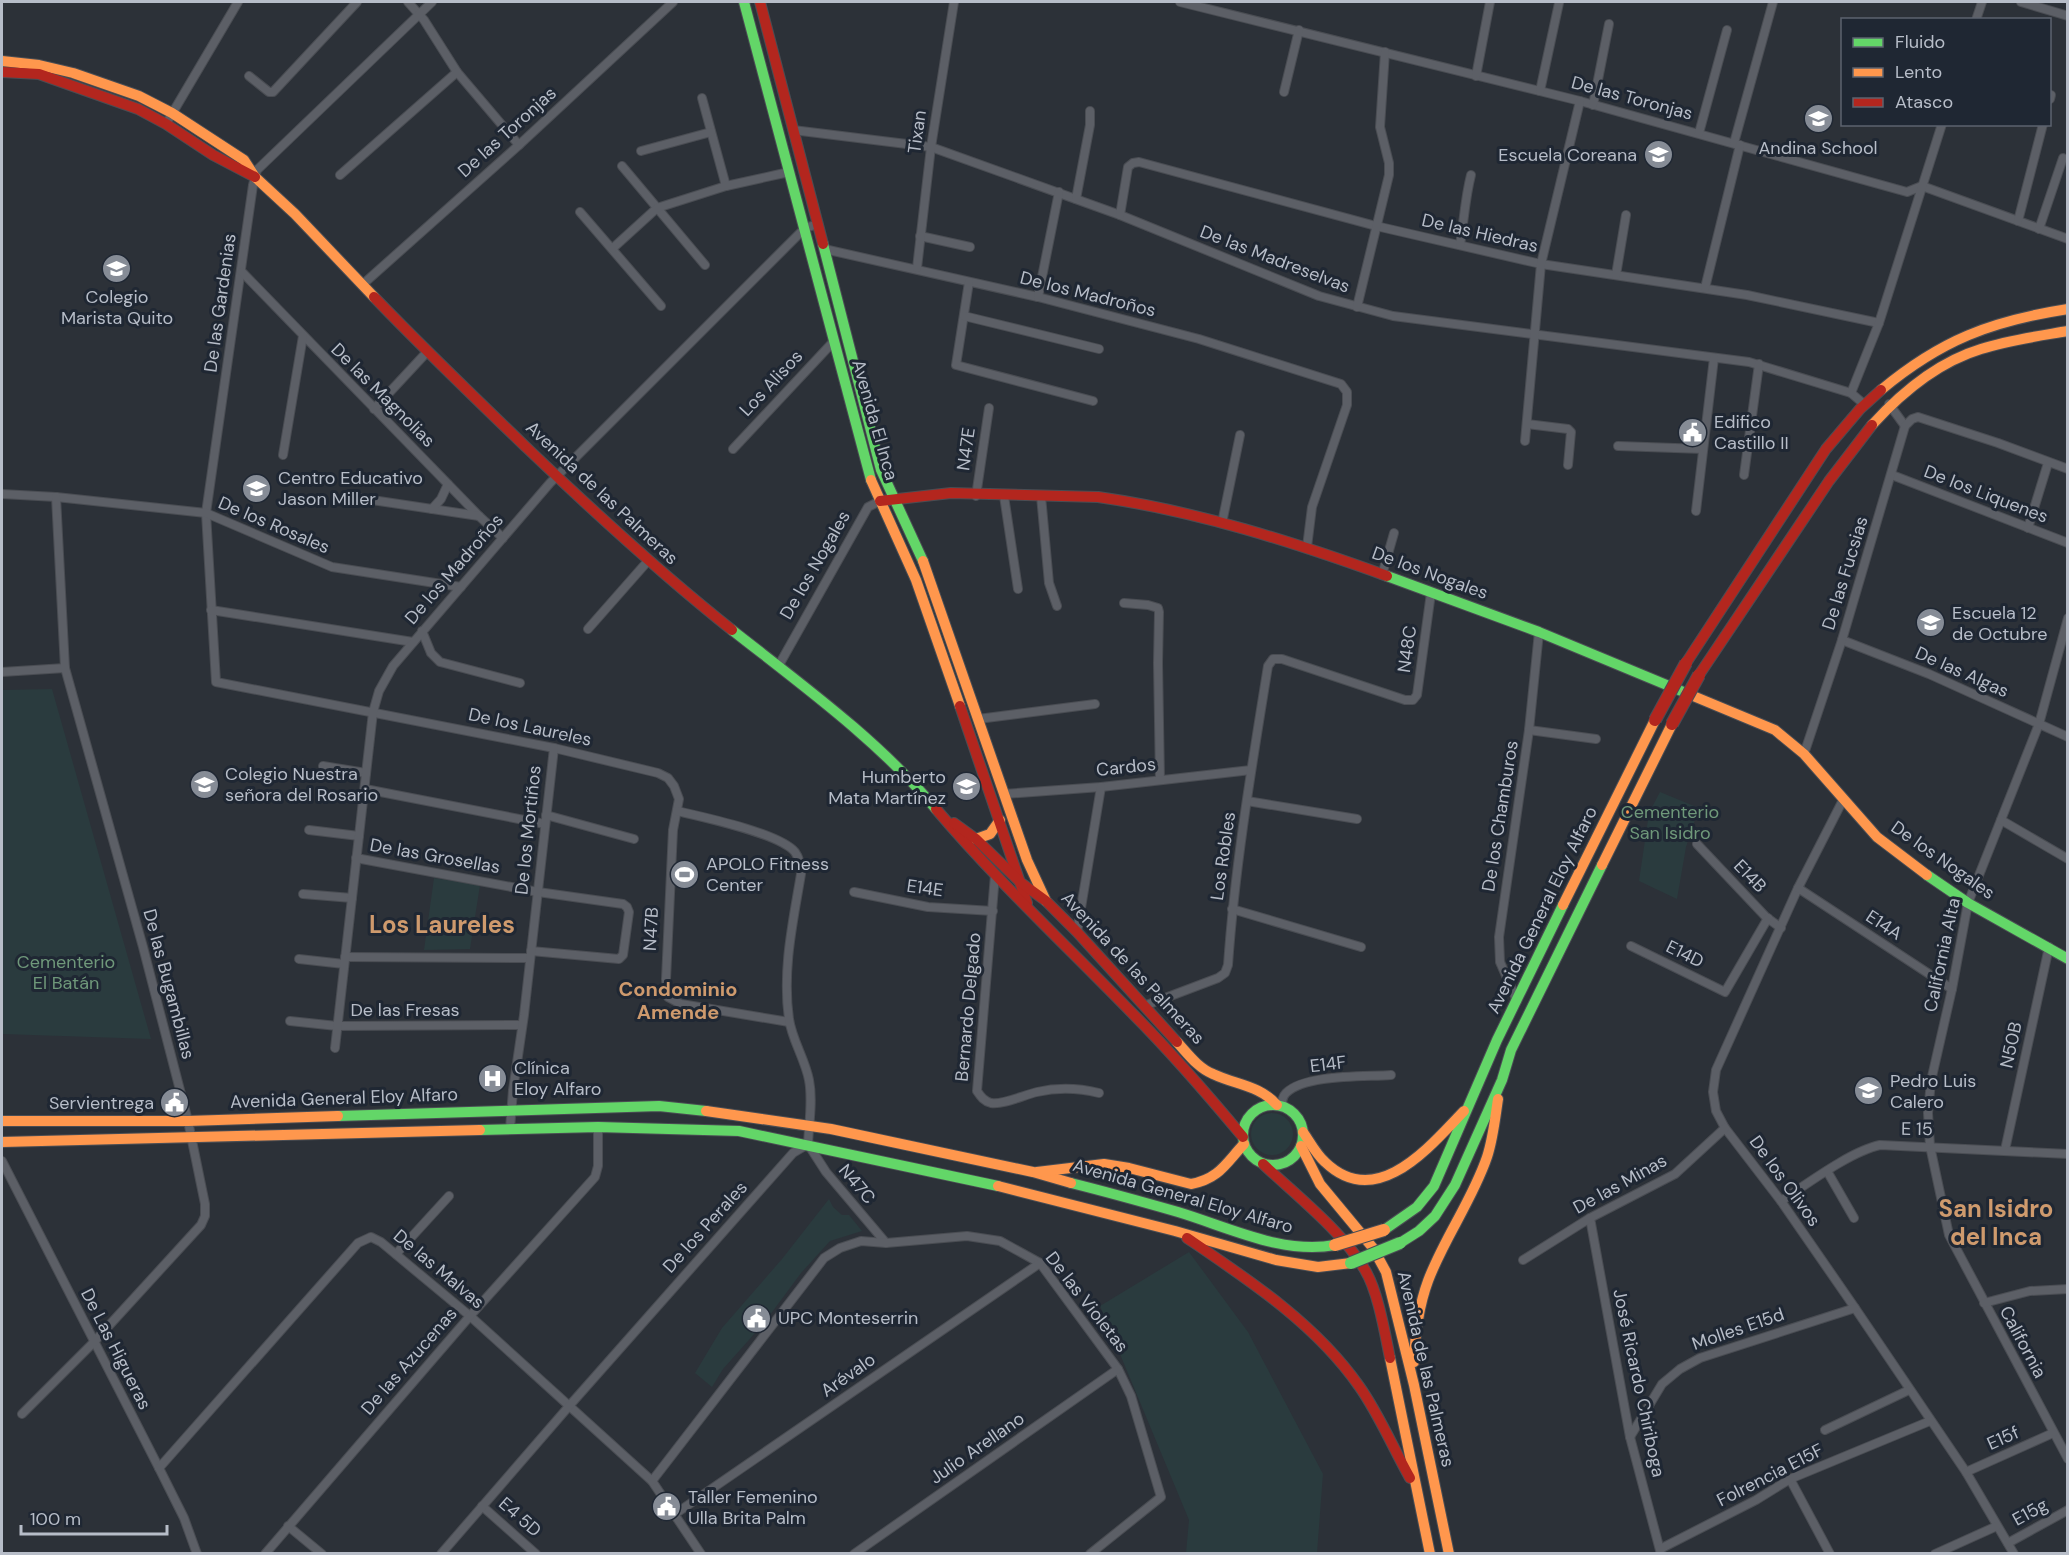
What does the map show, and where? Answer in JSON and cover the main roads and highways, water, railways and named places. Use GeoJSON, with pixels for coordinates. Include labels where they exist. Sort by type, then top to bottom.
{"type":"FeatureCollection","features":[{"type":"Feature","properties":{"kind":"main road","name":"Avenida El Inca"},"geometry":{"type":"LineString","coordinates":[[744,2],[870,477],[887,499],[920,552],[1027,860],[1046,901]]}},
{"type":"Feature","properties":{"kind":"main road","name":"Avenida El Inca"},"geometry":{"type":"LineString","coordinates":[[760,2],[887,499],[1000,820],[1017,887],[1028,906]]}},
{"type":"Feature","properties":{"kind":"main road","name":"Avenida de las Palmeras"},"geometry":{"type":"LineString","coordinates":[[2,61],[39,65],[73,73],[139,96],[169,119],[244,160],[255,177],[295,214],[427,352],[556,478],[647,562],[825,702],[885,756],[944,815],[968,847],[995,875],[1046,901],[1196,1063],[1211,1073],[1269,1094],[1279,1106],[1296,1116],[1303,1132],[1302,1146],[1320,1184],[1380,1256],[1414,1385],[1449,1554]]}},
{"type":"Feature","properties":{"kind":"main road","name":"Avenida de las Palmeras"},"geometry":{"type":"LineString","coordinates":[[2,72],[39,74],[169,119]]}},
{"type":"Feature","properties":{"kind":"main road","name":"Avenida General Eloy Alfaro"},"geometry":{"type":"LineString","coordinates":[[2,1121],[188,1121],[659,1106],[809,1125],[1033,1172],[1178,1212],[1276,1243],[1318,1248],[1384,1230],[1418,1207],[1434,1186],[1497,1040],[1655,720],[1686,663],[1826,449],[1881,388],[1926,355],[1956,339],[1991,325],[2067,309]]}},
{"type":"Feature","properties":{"kind":"main road","name":"Avenida General Eloy Alfaro"},"geometry":{"type":"LineString","coordinates":[[2,1142],[598,1127],[739,1131],[992,1184],[1176,1231],[1276,1260],[1318,1267],[1350,1263],[1400,1243],[1427,1223],[1446,1200],[1463,1170],[1502,1080],[1511,1050],[1672,724],[1699,675],[1854,444],[1889,404],[1918,381],[1958,358],[1986,348],[2067,331]]}},
{"type":"Feature","properties":{"kind":"main road","name":"De los Nogales"},"geometry":{"type":"LineString","coordinates":[[887,499],[951,494],[1119,500],[1222,523],[1307,547],[1539,632],[1775,730],[1804,754],[1843,800],[1885,843],[1968,903],[2067,959]]}},
{"type":"Feature","properties":{"kind":"main road","name":"Avenida de las Palmeras"},"geometry":{"type":"LineString","coordinates":[[944,815],[976,838],[1017,887]]}},
{"type":"Feature","properties":{"kind":"main road"},"geometry":{"type":"LineString","coordinates":[[976,838],[990,834],[1000,820]]}},
{"type":"Feature","properties":{"kind":"main road","name":"Avenida de las Palmeras"},"geometry":{"type":"LineString","coordinates":[[1028,906],[1198,1083],[1243,1140],[1251,1156],[1263,1164],[1336,1233],[1365,1269],[1371,1282],[1386,1341],[1430,1554]]}},
{"type":"Feature","properties":{"kind":"main road"},"geometry":{"type":"LineString","coordinates":[[1414,1385],[1415,1329],[1425,1288],[1432,1269],[1485,1162],[1502,1080]]}},
{"type":"Feature","properties":{"kind":"main road"},"geometry":{"type":"LineString","coordinates":[[1033,1172],[1104,1164],[1130,1168],[1191,1184],[1210,1181],[1221,1172],[1243,1140],[1247,1120],[1252,1113],[1260,1108],[1279,1106]]}},
{"type":"Feature","properties":{"kind":"main road"},"geometry":{"type":"LineString","coordinates":[[1303,1132],[1321,1159],[1334,1169],[1347,1176],[1377,1179],[1394,1174],[1414,1161],[1469,1106]]}},
{"type":"Feature","properties":{"kind":"main road"},"geometry":{"type":"LineString","coordinates":[[1263,1164],[1282,1165],[1297,1154],[1302,1146]]}},
{"type":"Feature","properties":{"kind":"main road"},"geometry":{"type":"LineString","coordinates":[[1176,1231],[1254,1282],[1314,1333],[1359,1386],[1417,1491]]}},
{"type":"Feature","properties":{"kind":"place","name":"Andina School"},"geometry":{"type":"Point","coordinates":[1818,119]}},
{"type":"Feature","properties":{"kind":"place","name":"Escuela Coreana"},"geometry":{"type":"Point","coordinates":[1658,155]}},
{"type":"Feature","properties":{"kind":"place","name":"Colegio Marista Quito"},"geometry":{"type":"Point","coordinates":[117,268]}},
{"type":"Feature","properties":{"kind":"place","name":"Edifico Castillo II"},"geometry":{"type":"Point","coordinates":[1693,432]}},
{"type":"Feature","properties":{"kind":"place","name":"Centro Educativo Jason Miller"},"geometry":{"type":"Point","coordinates":[257,488]}},
{"type":"Feature","properties":{"kind":"place","name":"Escuela 12 de Octubre"},"geometry":{"type":"Point","coordinates":[1931,623]}},
{"type":"Feature","properties":{"kind":"place","name":"Colegio Nuestra señora del Rosario"},"geometry":{"type":"Point","coordinates":[204,784]}},
{"type":"Feature","properties":{"kind":"place","name":"Humberto Mata Martínez"},"geometry":{"type":"Point","coordinates":[967,787]}},
{"type":"Feature","properties":{"kind":"place","name":"APOLO Fitness Center"},"geometry":{"type":"Point","coordinates":[685,874]}},
{"type":"Feature","properties":{"kind":"place","name":"Clínica Eloy Alfaro"},"geometry":{"type":"Point","coordinates":[493,1078]}},
{"type":"Feature","properties":{"kind":"place","name":"Pedro Luis Calero"},"geometry":{"type":"Point","coordinates":[1869,1091]}},
{"type":"Feature","properties":{"kind":"place","name":"Servientrega"},"geometry":{"type":"Point","coordinates":[175,1103]}},
{"type":"Feature","properties":{"kind":"place","name":"UPC Monteserrin"},"geometry":{"type":"Point","coordinates":[757,1318]}},
{"type":"Feature","properties":{"kind":"place","name":"Taller Femenino Ulla Brita Palm"},"geometry":{"type":"Point","coordinates":[667,1507]}},
{"type":"Feature","properties":{"kind":"district","name":"Los Laureles"},"geometry":{"type":"Point","coordinates":[442,925]}},
{"type":"Feature","properties":{"kind":"district","name":"Condominio Amende"},"geometry":{"type":"Point","coordinates":[678,1000]}},
{"type":"Feature","properties":{"kind":"district","name":"San Isidro del Inca"},"geometry":{"type":"Point","coordinates":[1996,1223]}},
{"type":"Feature","properties":{"kind":"park label","name":"Cementerio San Isidro"},"geometry":{"type":"Point","coordinates":[1670,822]}},
{"type":"Feature","properties":{"kind":"park label","name":"Cementerio El Batán"},"geometry":{"type":"Point","coordinates":[66,972]}}]}
